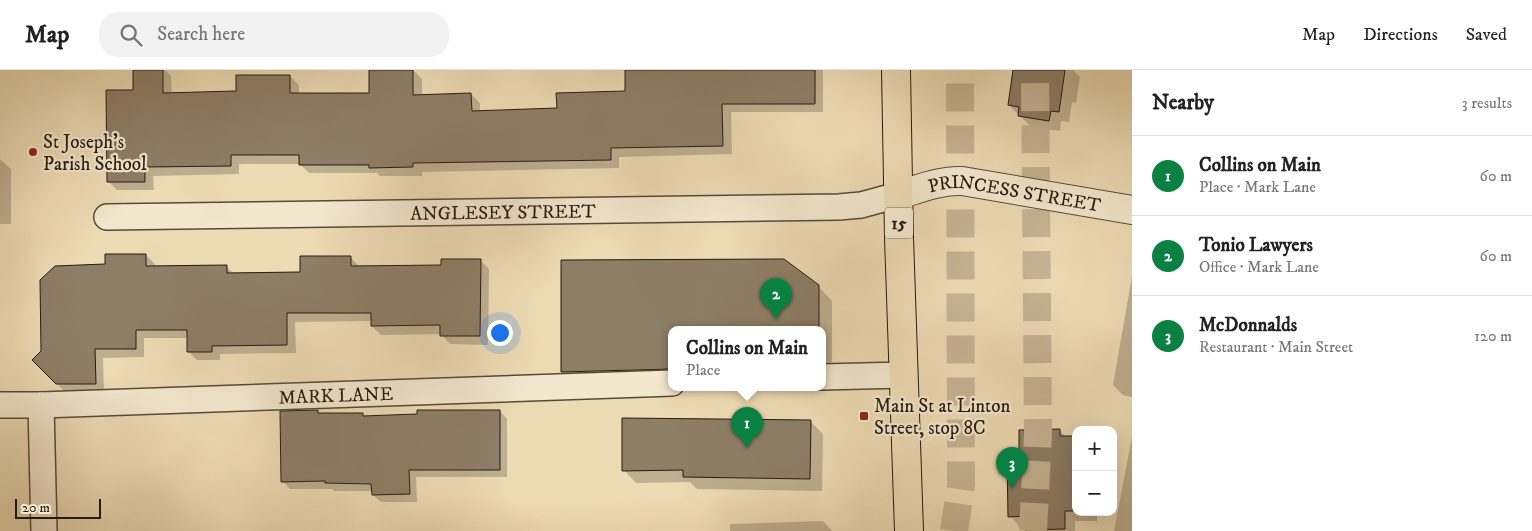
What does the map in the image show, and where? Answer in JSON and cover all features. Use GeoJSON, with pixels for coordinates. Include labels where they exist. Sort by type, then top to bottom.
{"type":"FeatureCollection","features":[{"type":"Feature","properties":{"kind":"highway","name":"15"},"geometry":{"type":"LineString","coordinates":[[896,70],[898,195],[909,531]]}},
{"type":"Feature","properties":{"kind":"street","name":"PRINCESS STREET"},"geometry":{"type":"LineString","coordinates":[[898,195],[954,180],[1132,210]]}},
{"type":"Feature","properties":{"kind":"street","name":"ANGLESEY STREET"},"geometry":{"type":"LineString","coordinates":[[107,217],[839,207],[861,205],[898,195]]}},
{"type":"Feature","properties":{"kind":"street"},"geometry":{"type":"LineString","coordinates":[[826,377],[904,375]]}},
{"type":"Feature","properties":{"kind":"street","name":"MARK LANE"},"geometry":{"type":"LineString","coordinates":[[0,405],[668,383]]}},
{"type":"Feature","properties":{"kind":"street"},"geometry":{"type":"LineString","coordinates":[[41,405],[44,531]]}},
{"type":"Feature","properties":{"kind":"building"},"geometry":{"type":"Polygon","coordinates":[[[133,70],[163,70],[163,93],[236,91],[236,75],[290,75],[290,93],[369,93],[369,70],[413,70],[413,95],[471,93],[472,111],[557,108],[556,93],[625,91],[625,70],[815,70],[815,104],[722,104],[723,146],[611,148],[611,160],[413,163],[413,167],[369,168],[369,165],[299,165],[299,155],[231,155],[231,166],[145,167],[145,182],[107,182],[106,90],[133,90],[133,70]]]}},
{"type":"Feature","properties":{"kind":"building"},"geometry":{"type":"Polygon","coordinates":[[[1013,70],[1065,70],[1059,112],[1051,111],[1049,121],[1018,116],[1019,107],[1008,105],[1013,70]]]}},
{"type":"Feature","properties":{"kind":"building"},"geometry":{"type":"Polygon","coordinates":[[[105,254],[146,254],[146,266],[227,265],[227,273],[300,272],[300,256],[351,256],[351,266],[441,265],[441,259],[481,259],[480,336],[440,336],[440,325],[371,326],[371,313],[287,313],[287,345],[212,346],[212,352],[187,352],[187,330],[136,330],[136,349],[95,349],[96,384],[56,384],[32,360],[41,351],[40,280],[55,266],[105,264],[105,254]]]}},
{"type":"Feature","properties":{"kind":"building"},"geometry":{"type":"Polygon","coordinates":[[[784,259],[819,285],[819,326],[668,326],[668,369],[561,372],[561,260],[784,259]]]}},
{"type":"Feature","properties":{"kind":"building"},"geometry":{"type":"Polygon","coordinates":[[[318,410],[318,413],[363,413],[363,416],[417,414],[417,410],[500,410],[500,470],[409,470],[410,494],[372,495],[371,484],[325,483],[325,481],[281,482],[280,411],[318,410]]]}},
{"type":"Feature","properties":{"kind":"building"},"geometry":{"type":"Polygon","coordinates":[[[622,418],[811,420],[810,479],[683,477],[683,470],[622,471],[622,418]]]}},
{"type":"Feature","properties":{"kind":"building"},"geometry":{"type":"Polygon","coordinates":[[[1060,429],[1060,436],[1072,436],[1072,511],[1065,511],[1065,529],[1025,530],[1024,516],[1008,517],[1007,454],[1019,453],[1019,430],[1060,429]]]}},
{"type":"Feature","properties":{"kind":"tunnel"},"geometry":{"type":"LineString","coordinates":[[954,531],[961,485],[960,70]]}},
{"type":"Feature","properties":{"kind":"tunnel"},"geometry":{"type":"LineString","coordinates":[[1033,531],[1038,434],[1035,70]]}},
{"type":"Feature","properties":{"kind":"place","name":"St Joseph's Parish School"},"geometry":{"type":"Point","coordinates":[33,152]}},
{"type":"Feature","properties":{"kind":"place","name":"Tonio Lawyers"},"geometry":{"type":"Point","coordinates":[776,319]}},
{"type":"Feature","properties":{"kind":"place","name":"Main St at Linton Street, stop 8C"},"geometry":{"type":"Point","coordinates":[864,416]}},
{"type":"Feature","properties":{"kind":"place","name":"Collins on Main"},"geometry":{"type":"Point","coordinates":[747,448]}},
{"type":"Feature","properties":{"kind":"place","name":"McDonnalds"},"geometry":{"type":"Point","coordinates":[1012,488]}}]}
